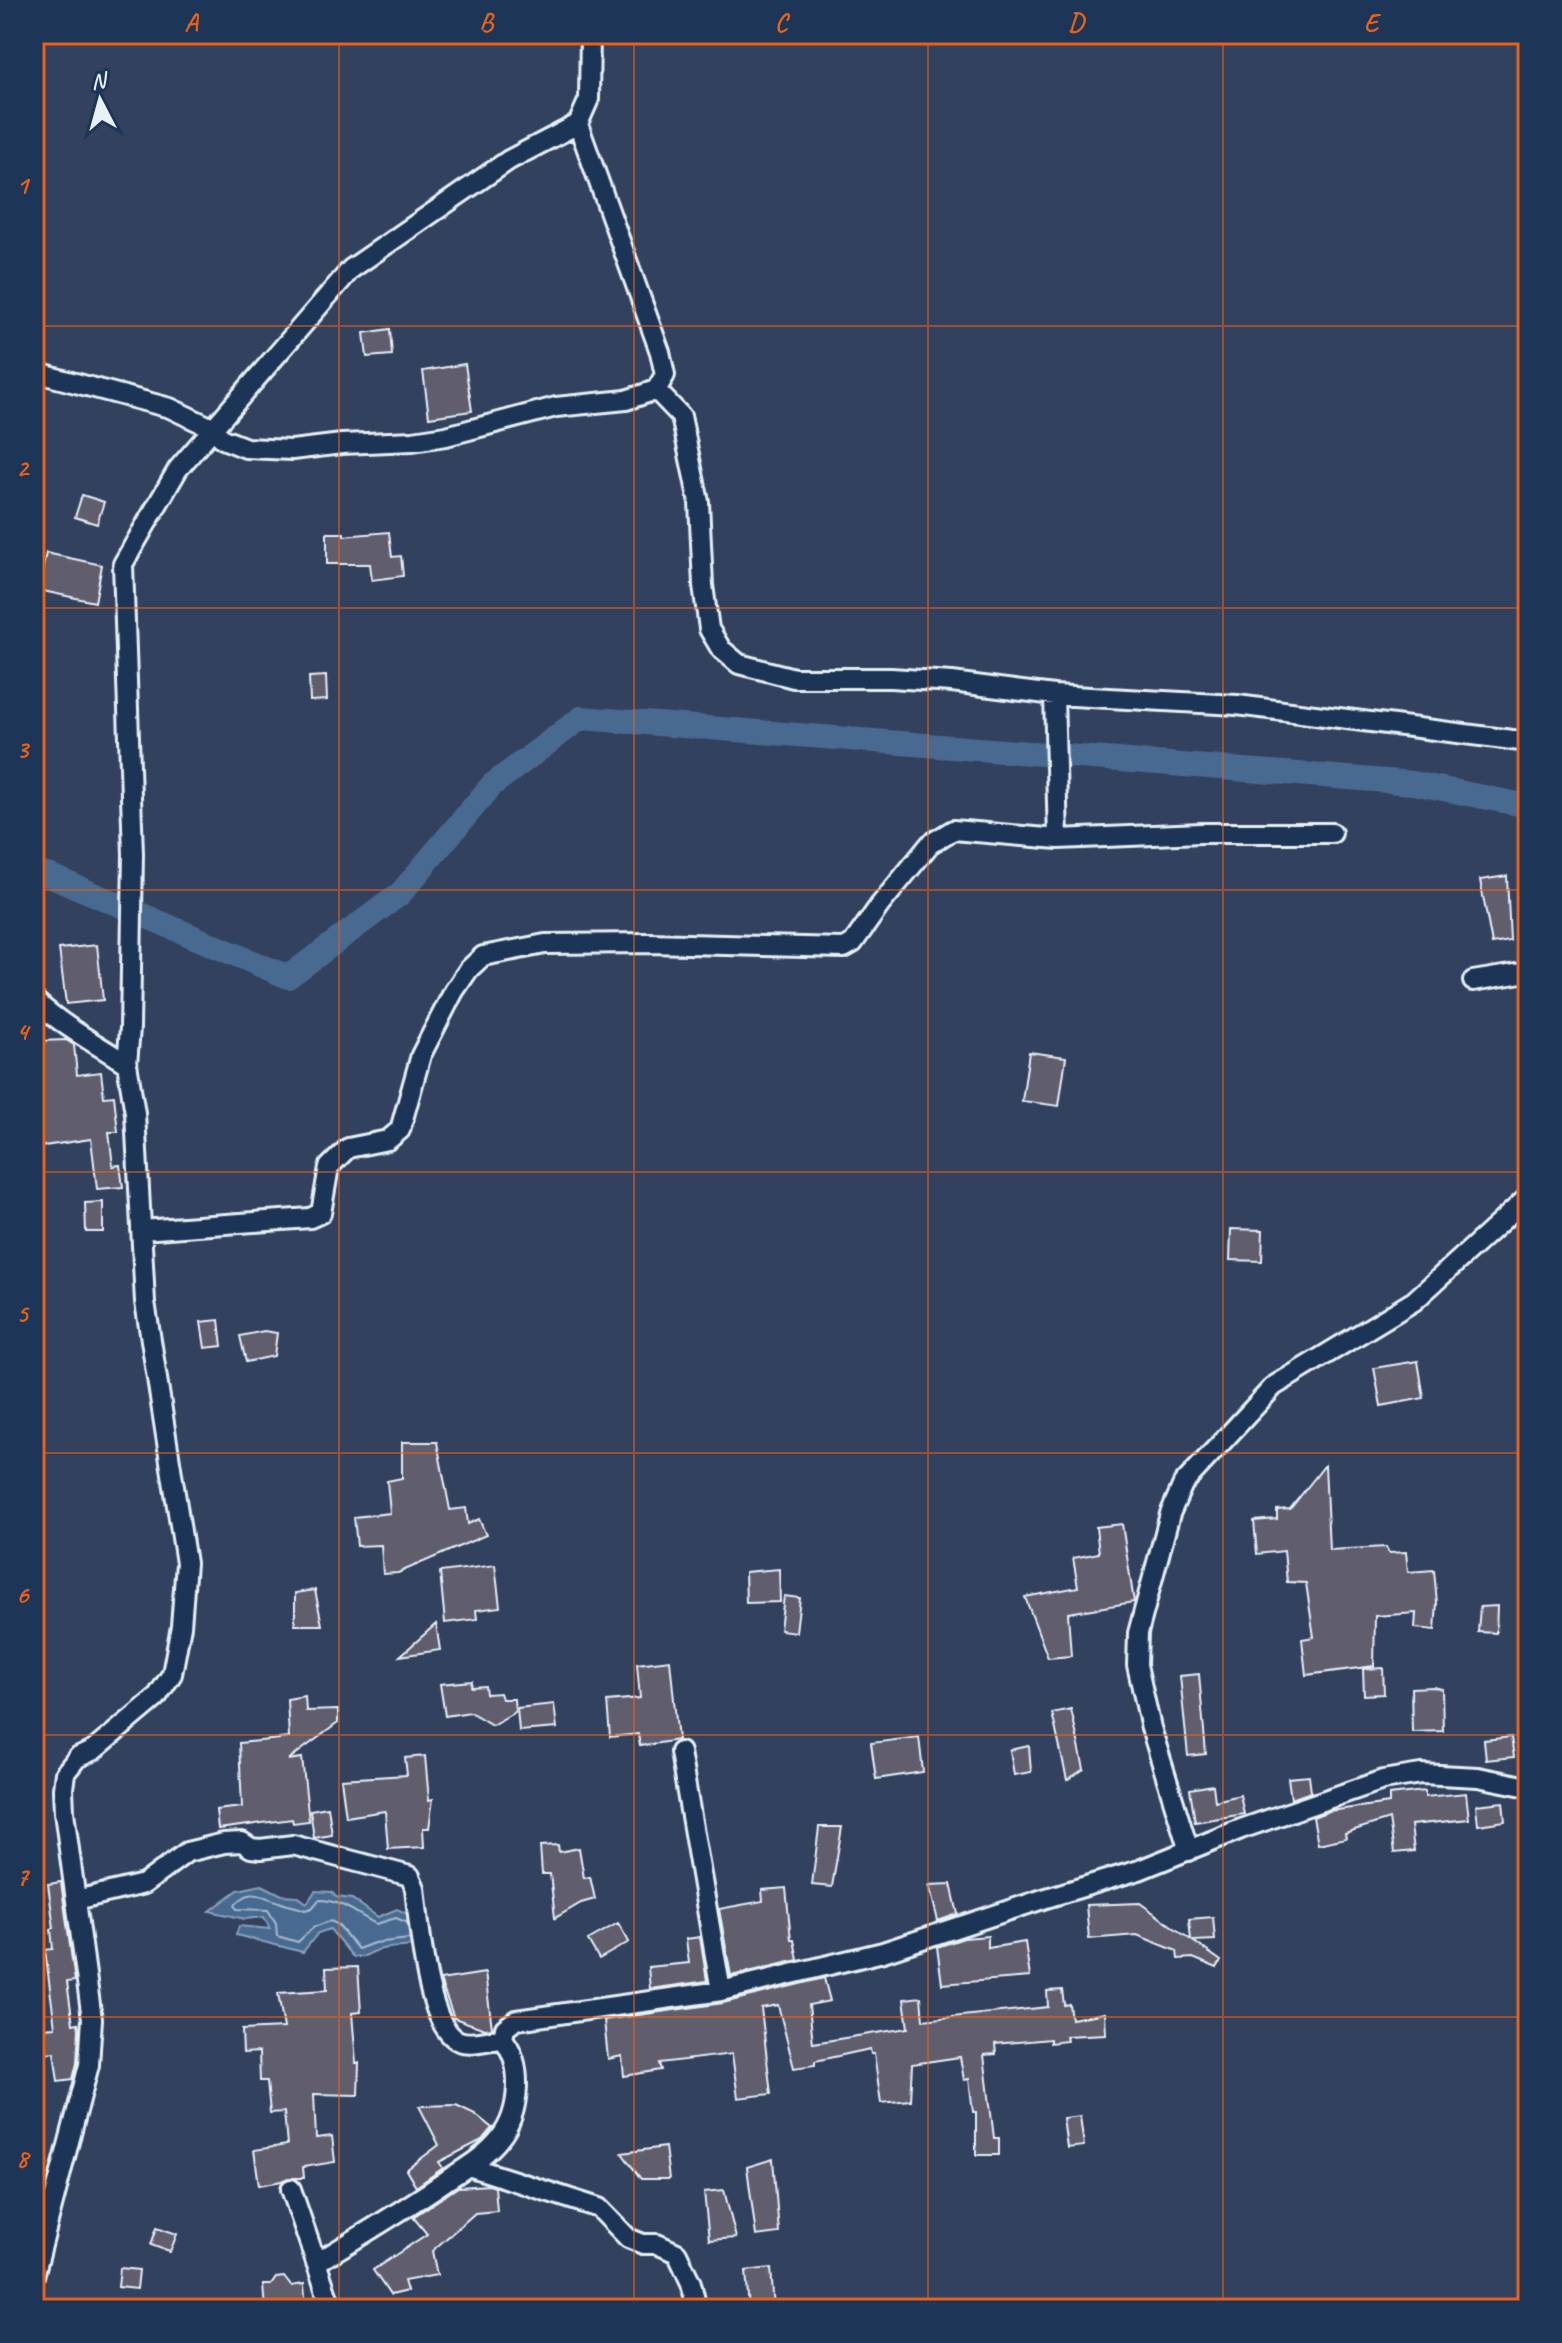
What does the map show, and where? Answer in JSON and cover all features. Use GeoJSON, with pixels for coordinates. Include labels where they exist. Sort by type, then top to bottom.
{"type":"FeatureCollection","features":[{"type":"Feature","properties":{"kind":"street"},"geometry":{"type":"LineString","coordinates":[[34,2276],[89,2065],[92,2019],[64,1812],[65,1773],[77,1758],[94,1750],[156,1698],[172,1674],[181,1626],[186,1563],[145,1302],[135,1113],[127,1064],[133,854],[123,564],[178,469],[351,269],[509,160],[578,124],[589,99],[590,34]]}},
{"type":"Feature","properties":{"kind":"street"},"geometry":{"type":"LineString","coordinates":[[34,372],[170,408],[212,428],[223,439],[246,448],[292,450],[342,444],[380,445],[446,436],[556,407],[626,400],[656,390],[665,375],[660,352],[578,124]]}},
{"type":"Feature","properties":{"kind":"street"},"geometry":{"type":"LineString","coordinates":[[656,390],[681,416],[699,502],[703,585],[709,629],[721,649],[739,664],[794,678],[891,678],[1054,695],[1237,705],[1528,742]]}},
{"type":"Feature","properties":{"kind":"street"},"geometry":{"type":"LineString","coordinates":[[1054,695],[1058,839]]}},
{"type":"Feature","properties":{"kind":"street"},"geometry":{"type":"LineString","coordinates":[[141,1230],[310,1218],[321,1213],[329,1167],[348,1148],[388,1140],[400,1130],[421,1055],[454,991],[469,969],[483,956],[545,944],[681,943],[844,948],[853,943],[930,844],[953,830],[1058,839],[1201,833],[1332,833]]}},
{"type":"Feature","properties":{"kind":"street"},"geometry":{"type":"LineString","coordinates":[[1473,981],[1528,972]]}},
{"type":"Feature","properties":{"kind":"street"},"geometry":{"type":"LineString","coordinates":[[34,1003],[127,1064]]}},
{"type":"Feature","properties":{"kind":"street"},"geometry":{"type":"LineString","coordinates":[[1189,1851],[1151,1728],[1137,1665],[1138,1633],[1166,1525],[1183,1484],[1274,1386],[1414,1301],[1528,1197]]}},
{"type":"Feature","properties":{"kind":"street"},"geometry":{"type":"LineString","coordinates":[[680,1752],[721,1991]]}},
{"type":"Feature","properties":{"kind":"street"},"geometry":{"type":"LineString","coordinates":[[316,2263],[468,2166],[501,2137],[510,2120],[517,2091],[511,2051],[503,2039],[505,2028],[516,2020],[721,1991],[883,1952],[1003,1911],[1139,1870],[1241,1829],[1401,1776],[1478,1777],[1528,1787]]}},
{"type":"Feature","properties":{"kind":"street"},"geometry":{"type":"LineString","coordinates":[[76,1900],[144,1884],[187,1852],[224,1843],[242,1842],[260,1849],[293,1845],[400,1872],[410,1876],[415,1888],[430,1997],[448,2031],[464,2043],[503,2039]]}},
{"type":"Feature","properties":{"kind":"street"},"geometry":{"type":"LineString","coordinates":[[468,2166],[599,2208],[628,2238],[643,2244],[657,2244],[677,2253],[687,2273],[697,2309]]}},
{"type":"Feature","properties":{"kind":"street"},"geometry":{"type":"LineString","coordinates":[[291,2189],[332,2309]]}},
{"type":"Feature","properties":{"kind":"water"},"geometry":{"type":"Polygon","coordinates":[[[262,1885],[282,1895],[297,1896],[307,1903],[315,1891],[332,1892],[336,1897],[352,1899],[378,1917],[397,1909],[419,1919],[430,1937],[417,1945],[385,1948],[353,1957],[330,1929],[318,1933],[303,1952],[236,1935],[239,1926],[270,1929],[264,1917],[245,1919],[210,1911],[238,1890],[262,1885]]]}},
{"type":"Feature","properties":{"kind":"building"},"geometry":{"type":"Polygon","coordinates":[[[390,329],[392,355],[367,357],[364,333],[390,329]]]}},
{"type":"Feature","properties":{"kind":"building"},"geometry":{"type":"Polygon","coordinates":[[[465,364],[472,411],[429,417],[423,371],[465,364]]]}},
{"type":"Feature","properties":{"kind":"building"},"geometry":{"type":"Polygon","coordinates":[[[82,495],[104,502],[97,524],[75,517],[82,495]]]}},
{"type":"Feature","properties":{"kind":"building"},"geometry":{"type":"Polygon","coordinates":[[[389,532],[392,557],[401,556],[403,576],[372,580],[370,564],[327,564],[327,533],[344,533],[344,536],[389,532]]]}},
{"type":"Feature","properties":{"kind":"building"},"geometry":{"type":"Polygon","coordinates":[[[46,553],[102,565],[95,602],[38,590],[46,553]]]}},
{"type":"Feature","properties":{"kind":"building"},"geometry":{"type":"Polygon","coordinates":[[[326,676],[327,700],[310,701],[309,677],[326,676]]]}},
{"type":"Feature","properties":{"kind":"building"},"geometry":{"type":"Polygon","coordinates":[[[1507,876],[1510,941],[1492,944],[1480,880],[1507,876]]]}},
{"type":"Feature","properties":{"kind":"building"},"geometry":{"type":"Polygon","coordinates":[[[97,945],[103,1000],[66,1004],[59,949],[97,945]]]}},
{"type":"Feature","properties":{"kind":"building"},"geometry":{"type":"Polygon","coordinates":[[[66,1040],[74,1045],[77,1075],[101,1072],[104,1097],[114,1096],[118,1132],[109,1132],[113,1166],[120,1165],[123,1187],[97,1189],[91,1139],[37,1147],[34,1114],[37,1113],[42,1064],[40,1041],[66,1040]]]}},
{"type":"Feature","properties":{"kind":"building"},"geometry":{"type":"Polygon","coordinates":[[[1029,1052],[1066,1057],[1059,1106],[1022,1101],[1029,1052]]]}},
{"type":"Feature","properties":{"kind":"building"},"geometry":{"type":"Polygon","coordinates":[[[103,1202],[103,1232],[86,1232],[85,1203],[103,1202]]]}},
{"type":"Feature","properties":{"kind":"building"},"geometry":{"type":"Polygon","coordinates":[[[1231,1229],[1263,1230],[1262,1261],[1230,1260],[1231,1229]]]}},
{"type":"Feature","properties":{"kind":"building"},"geometry":{"type":"Polygon","coordinates":[[[219,1320],[222,1346],[205,1348],[201,1322],[219,1320]]]}},
{"type":"Feature","properties":{"kind":"building"},"geometry":{"type":"Polygon","coordinates":[[[264,1331],[277,1333],[274,1356],[246,1362],[240,1336],[264,1331]]]}},
{"type":"Feature","properties":{"kind":"building"},"geometry":{"type":"Polygon","coordinates":[[[1418,1361],[1424,1398],[1381,1406],[1374,1368],[1418,1361]]]}},
{"type":"Feature","properties":{"kind":"building"},"geometry":{"type":"Polygon","coordinates":[[[402,1442],[437,1442],[450,1510],[466,1508],[468,1524],[479,1519],[486,1535],[398,1573],[383,1574],[381,1545],[357,1546],[354,1517],[390,1513],[387,1481],[402,1478],[402,1442]]]}},
{"type":"Feature","properties":{"kind":"building"},"geometry":{"type":"Polygon","coordinates":[[[1325,1465],[1329,1550],[1386,1547],[1389,1553],[1406,1552],[1408,1572],[1434,1570],[1437,1603],[1435,1630],[1415,1628],[1416,1613],[1375,1616],[1374,1666],[1306,1675],[1302,1639],[1314,1637],[1306,1583],[1287,1582],[1284,1551],[1257,1554],[1254,1521],[1277,1519],[1277,1510],[1290,1509],[1325,1465]]]}},
{"type":"Feature","properties":{"kind":"building"},"geometry":{"type":"Polygon","coordinates":[[[1122,1524],[1134,1602],[1068,1613],[1071,1656],[1048,1658],[1025,1597],[1078,1587],[1073,1558],[1099,1553],[1096,1527],[1122,1524]]]}},
{"type":"Feature","properties":{"kind":"building"},"geometry":{"type":"Polygon","coordinates":[[[495,1565],[500,1607],[476,1610],[477,1619],[445,1623],[440,1572],[495,1565]]]}},
{"type":"Feature","properties":{"kind":"building"},"geometry":{"type":"Polygon","coordinates":[[[779,1569],[780,1602],[746,1603],[745,1572],[779,1569]]]}},
{"type":"Feature","properties":{"kind":"building"},"geometry":{"type":"Polygon","coordinates":[[[315,1590],[322,1625],[295,1625],[295,1593],[315,1590]]]}},
{"type":"Feature","properties":{"kind":"building"},"geometry":{"type":"Polygon","coordinates":[[[784,1596],[800,1598],[796,1632],[780,1630],[784,1596]]]}},
{"type":"Feature","properties":{"kind":"building"},"geometry":{"type":"Polygon","coordinates":[[[1497,1606],[1496,1633],[1478,1632],[1480,1607],[1497,1606]]]}},
{"type":"Feature","properties":{"kind":"building"},"geometry":{"type":"Polygon","coordinates":[[[436,1624],[440,1650],[400,1656],[436,1624]]]}},
{"type":"Feature","properties":{"kind":"building"},"geometry":{"type":"Polygon","coordinates":[[[670,1660],[678,1740],[640,1746],[638,1734],[610,1737],[607,1701],[640,1698],[637,1664],[670,1660]]]}},
{"type":"Feature","properties":{"kind":"building"},"geometry":{"type":"Polygon","coordinates":[[[1383,1668],[1384,1694],[1364,1695],[1363,1669],[1383,1668]]]}},
{"type":"Feature","properties":{"kind":"building"},"geometry":{"type":"Polygon","coordinates":[[[1199,1674],[1206,1754],[1188,1756],[1180,1676],[1199,1674]]]}},
{"type":"Feature","properties":{"kind":"building"},"geometry":{"type":"Polygon","coordinates":[[[472,1681],[471,1687],[485,1686],[486,1694],[500,1693],[502,1699],[514,1699],[515,1712],[492,1725],[470,1712],[445,1716],[440,1684],[472,1681]]]}},
{"type":"Feature","properties":{"kind":"building"},"geometry":{"type":"Polygon","coordinates":[[[1411,1688],[1442,1689],[1443,1731],[1412,1732],[1411,1688]]]}},
{"type":"Feature","properties":{"kind":"building"},"geometry":{"type":"Polygon","coordinates":[[[305,1696],[306,1711],[338,1710],[338,1723],[288,1760],[302,1758],[309,1821],[293,1823],[292,1819],[218,1829],[216,1810],[242,1807],[239,1743],[289,1738],[287,1699],[305,1696]]]}},
{"type":"Feature","properties":{"kind":"building"},"geometry":{"type":"Polygon","coordinates":[[[554,1704],[557,1728],[519,1731],[517,1708],[554,1704]]]}},
{"type":"Feature","properties":{"kind":"building"},"geometry":{"type":"Polygon","coordinates":[[[1071,1709],[1084,1769],[1067,1780],[1052,1713],[1071,1709]]]}},
{"type":"Feature","properties":{"kind":"building"},"geometry":{"type":"Polygon","coordinates":[[[919,1737],[923,1772],[876,1779],[871,1743],[919,1737]]]}},
{"type":"Feature","properties":{"kind":"building"},"geometry":{"type":"Polygon","coordinates":[[[1511,1737],[1514,1757],[1486,1760],[1484,1740],[1511,1737]]]}},
{"type":"Feature","properties":{"kind":"building"},"geometry":{"type":"Polygon","coordinates":[[[1029,1746],[1031,1772],[1014,1775],[1010,1750],[1029,1746]]]}},
{"type":"Feature","properties":{"kind":"building"},"geometry":{"type":"Polygon","coordinates":[[[425,1756],[429,1800],[433,1799],[429,1828],[423,1828],[424,1847],[388,1849],[385,1811],[346,1817],[341,1779],[407,1775],[405,1758],[425,1756]]]}},
{"type":"Feature","properties":{"kind":"building"},"geometry":{"type":"Polygon","coordinates":[[[1309,1776],[1311,1792],[1291,1799],[1288,1778],[1309,1776]]]}},
{"type":"Feature","properties":{"kind":"building"},"geometry":{"type":"Polygon","coordinates":[[[1213,1785],[1215,1801],[1240,1795],[1244,1814],[1195,1822],[1190,1789],[1213,1785]]]}},
{"type":"Feature","properties":{"kind":"building"},"geometry":{"type":"Polygon","coordinates":[[[1425,1791],[1425,1797],[1466,1793],[1469,1819],[1411,1825],[1414,1851],[1394,1853],[1389,1819],[1345,1833],[1346,1838],[1318,1844],[1313,1817],[1329,1811],[1389,1803],[1389,1795],[1425,1791]]]}},
{"type":"Feature","properties":{"kind":"building"},"geometry":{"type":"Polygon","coordinates":[[[1503,1802],[1505,1821],[1478,1825],[1476,1805],[1503,1802]]]}},
{"type":"Feature","properties":{"kind":"building"},"geometry":{"type":"Polygon","coordinates":[[[328,1807],[332,1835],[314,1838],[310,1810],[328,1807]]]}},
{"type":"Feature","properties":{"kind":"building"},"geometry":{"type":"Polygon","coordinates":[[[819,1827],[842,1827],[832,1887],[812,1885],[819,1827]]]}},
{"type":"Feature","properties":{"kind":"building"},"geometry":{"type":"Polygon","coordinates":[[[558,1845],[559,1852],[579,1848],[584,1878],[590,1877],[595,1899],[555,1918],[550,1874],[542,1874],[540,1846],[558,1845]]]}},
{"type":"Feature","properties":{"kind":"building"},"geometry":{"type":"Polygon","coordinates":[[[61,1882],[75,1981],[67,1982],[73,2024],[78,2023],[79,2029],[73,2079],[58,2081],[54,2052],[46,2053],[43,2028],[55,2027],[45,1950],[53,1949],[51,1929],[54,1928],[48,1884],[61,1882]]]}},
{"type":"Feature","properties":{"kind":"building"},"geometry":{"type":"Polygon","coordinates":[[[951,1884],[958,1914],[938,1921],[929,1885],[951,1884]]]}},
{"type":"Feature","properties":{"kind":"building"},"geometry":{"type":"Polygon","coordinates":[[[786,1888],[791,1940],[794,1940],[798,1960],[731,1976],[719,1909],[763,1901],[762,1890],[786,1888]]]}},
{"type":"Feature","properties":{"kind":"building"},"geometry":{"type":"Polygon","coordinates":[[[1140,1903],[1191,1940],[1189,1919],[1213,1917],[1215,1940],[1193,1941],[1221,1961],[1217,1968],[1193,1958],[1178,1959],[1177,1951],[1137,1935],[1089,1939],[1086,1905],[1140,1903]]]}},
{"type":"Feature","properties":{"kind":"building"},"geometry":{"type":"Polygon","coordinates":[[[618,1923],[629,1942],[599,1959],[588,1940],[618,1923]]]}},
{"type":"Feature","properties":{"kind":"building"},"geometry":{"type":"Polygon","coordinates":[[[988,1936],[988,1948],[1025,1942],[1030,1977],[942,1984],[937,1947],[964,1938],[988,1936]]]}},
{"type":"Feature","properties":{"kind":"building"},"geometry":{"type":"Polygon","coordinates":[[[700,1937],[707,1981],[650,1989],[648,1967],[689,1963],[686,1939],[700,1937]]]}},
{"type":"Feature","properties":{"kind":"building"},"geometry":{"type":"Polygon","coordinates":[[[358,1967],[361,2012],[352,2013],[356,2063],[359,2063],[358,2095],[314,2094],[316,2138],[332,2136],[335,2162],[303,2167],[304,2178],[288,2178],[259,2185],[254,2150],[287,2145],[284,2112],[270,2113],[267,2081],[260,2081],[259,2052],[243,2053],[242,2030],[284,2028],[278,1993],[327,1990],[326,1968],[358,1967]]]}},
{"type":"Feature","properties":{"kind":"building"},"geometry":{"type":"Polygon","coordinates":[[[485,1973],[492,2028],[485,2029],[454,2018],[440,1980],[485,1973]]]}},
{"type":"Feature","properties":{"kind":"building"},"geometry":{"type":"Polygon","coordinates":[[[824,1978],[830,2001],[809,2005],[813,2043],[908,2028],[904,1999],[921,1997],[923,2020],[1048,2007],[1047,1991],[1062,1990],[1064,2005],[1069,2004],[1071,2019],[1105,2013],[1106,2034],[1066,2036],[1067,2041],[1050,2043],[1050,2039],[995,2044],[996,2054],[984,2055],[994,2138],[999,2138],[999,2155],[976,2155],[976,2112],[973,2112],[969,2079],[964,2080],[960,2057],[912,2064],[910,2100],[881,2103],[874,2054],[870,2049],[794,2068],[778,2005],[761,2008],[771,2094],[738,2098],[732,2054],[659,2063],[661,2070],[624,2076],[622,2056],[608,2059],[604,2020],[723,2003],[824,1978]]]}},
{"type":"Feature","properties":{"kind":"building"},"geometry":{"type":"Polygon","coordinates":[[[456,2105],[475,2114],[492,2128],[482,2140],[439,2162],[443,2168],[416,2187],[406,2170],[439,2145],[419,2106],[456,2105]]]}},
{"type":"Feature","properties":{"kind":"building"},"geometry":{"type":"Polygon","coordinates":[[[1080,2116],[1084,2146],[1067,2148],[1063,2118],[1080,2116]]]}},
{"type":"Feature","properties":{"kind":"building"},"geometry":{"type":"Polygon","coordinates":[[[665,2147],[669,2179],[641,2179],[622,2153],[665,2147]]]}},
{"type":"Feature","properties":{"kind":"building"},"geometry":{"type":"Polygon","coordinates":[[[773,2159],[779,2233],[756,2236],[747,2167],[773,2159]]]}},
{"type":"Feature","properties":{"kind":"building"},"geometry":{"type":"Polygon","coordinates":[[[458,2187],[495,2187],[497,2211],[475,2213],[432,2251],[437,2275],[404,2281],[407,2291],[390,2295],[373,2270],[427,2234],[413,2217],[458,2187]]]}},
{"type":"Feature","properties":{"kind":"building"},"geometry":{"type":"Polygon","coordinates":[[[724,2190],[736,2238],[709,2240],[704,2192],[724,2190]]]}},
{"type":"Feature","properties":{"kind":"building"},"geometry":{"type":"Polygon","coordinates":[[[157,2227],[177,2234],[170,2252],[151,2245],[157,2227]]]}},
{"type":"Feature","properties":{"kind":"building"},"geometry":{"type":"Polygon","coordinates":[[[120,2268],[139,2270],[137,2289],[118,2287],[120,2268]]]}},
{"type":"Feature","properties":{"kind":"building"},"geometry":{"type":"Polygon","coordinates":[[[771,2268],[774,2309],[749,2309],[746,2271],[771,2268]]]}},
{"type":"Feature","properties":{"kind":"building"},"geometry":{"type":"Polygon","coordinates":[[[284,2277],[291,2286],[304,2284],[306,2309],[265,2309],[263,2285],[271,2285],[276,2278],[284,2277]]]}},
{"type":"Feature","properties":{"kind":"waterway"},"geometry":{"type":"LineString","coordinates":[[34,872],[51,876],[288,977],[400,894],[492,785],[581,718],[1413,783],[1528,806]]}}]}
